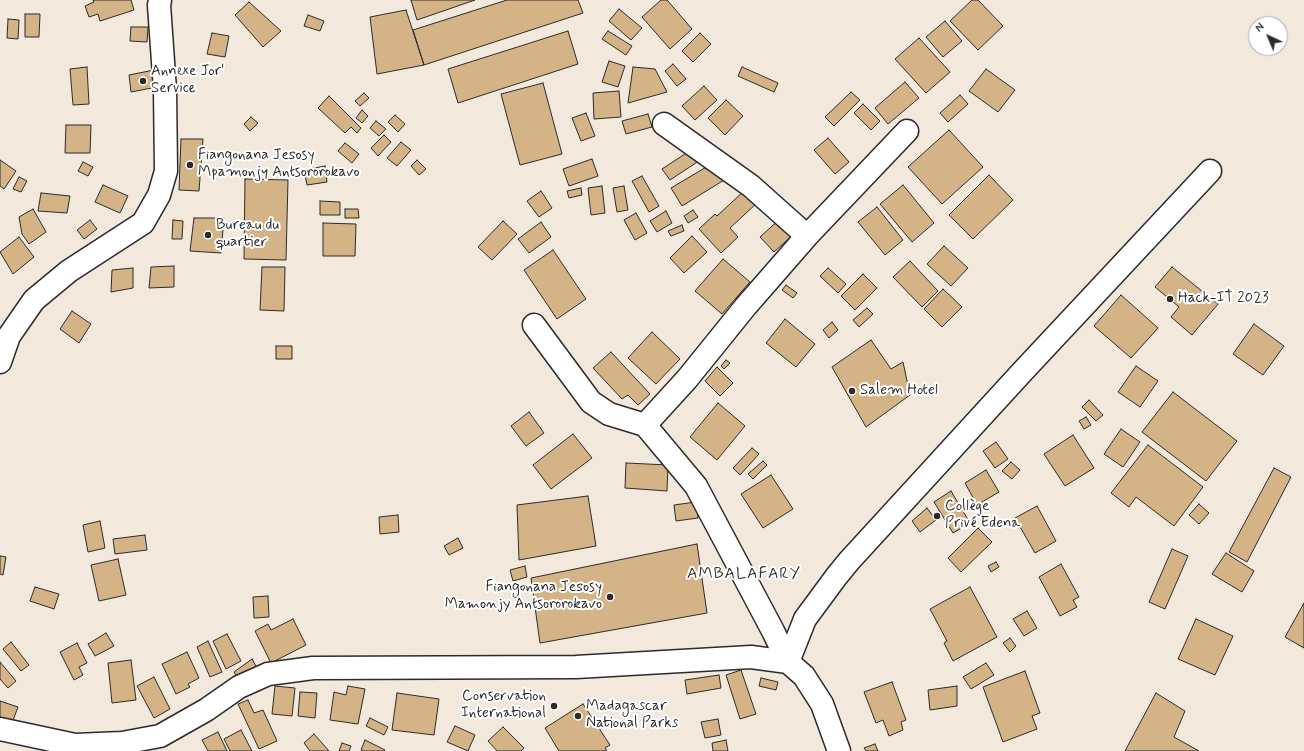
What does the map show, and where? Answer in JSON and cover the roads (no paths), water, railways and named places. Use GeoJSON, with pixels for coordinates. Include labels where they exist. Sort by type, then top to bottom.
{"type":"FeatureCollection","features":[{"type":"Feature","properties":{"kind":"street"},"geometry":{"type":"LineString","coordinates":[[0,362],[9,336],[34,300],[70,271],[143,223],[159,195],[166,171],[165,90],[159,12],[160,0]]}},
{"type":"Feature","properties":{"kind":"street"},"geometry":{"type":"LineString","coordinates":[[664,124],[751,186],[807,236]]}},
{"type":"Feature","properties":{"kind":"street"},"geometry":{"type":"LineString","coordinates":[[645,425],[687,379],[746,306],[807,236],[907,131]]}},
{"type":"Feature","properties":{"kind":"street"},"geometry":{"type":"LineString","coordinates":[[788,662],[805,619],[845,566],[1023,371],[1210,171]]}},
{"type":"Feature","properties":{"kind":"street"},"geometry":{"type":"LineString","coordinates":[[534,324],[591,402],[609,414],[645,425],[696,486],[788,662],[804,676],[822,704],[838,751]]}},
{"type":"Feature","properties":{"kind":"street"},"geometry":{"type":"LineString","coordinates":[[0,729],[75,745],[122,743],[160,736],[206,710],[239,687],[268,674],[312,668],[576,667],[751,657],[788,662]]}},
{"type":"Feature","properties":{"kind":"place","name":"Annexe Jor' Service"},"geometry":{"type":"Point","coordinates":[143,81]}},
{"type":"Feature","properties":{"kind":"place","name":"Fiangonana Jesosy Mpamonjy Antsororokavo"},"geometry":{"type":"Point","coordinates":[190,165]}},
{"type":"Feature","properties":{"kind":"place","name":"Bureau du quartier"},"geometry":{"type":"Point","coordinates":[208,235]}},
{"type":"Feature","properties":{"kind":"place","name":"Hack-IT 2023"},"geometry":{"type":"Point","coordinates":[1170,299]}},
{"type":"Feature","properties":{"kind":"place","name":"Salem Hotel"},"geometry":{"type":"Point","coordinates":[852,391]}},
{"type":"Feature","properties":{"kind":"place","name":"Collège Privé Edena"},"geometry":{"type":"Point","coordinates":[937,516]}},
{"type":"Feature","properties":{"kind":"place","name":"Fiangonana Jesosy Mamonjy Antsororokavo"},"geometry":{"type":"Point","coordinates":[610,597]}},
{"type":"Feature","properties":{"kind":"place","name":"Conservation International"},"geometry":{"type":"Point","coordinates":[554,706]}},
{"type":"Feature","properties":{"kind":"place","name":"Madagascar National Parks"},"geometry":{"type":"Point","coordinates":[578,716]}},
{"type":"Feature","properties":{"kind":"district","name":"AMBALAFARY"},"geometry":{"type":"Point","coordinates":[744,575]}}]}
